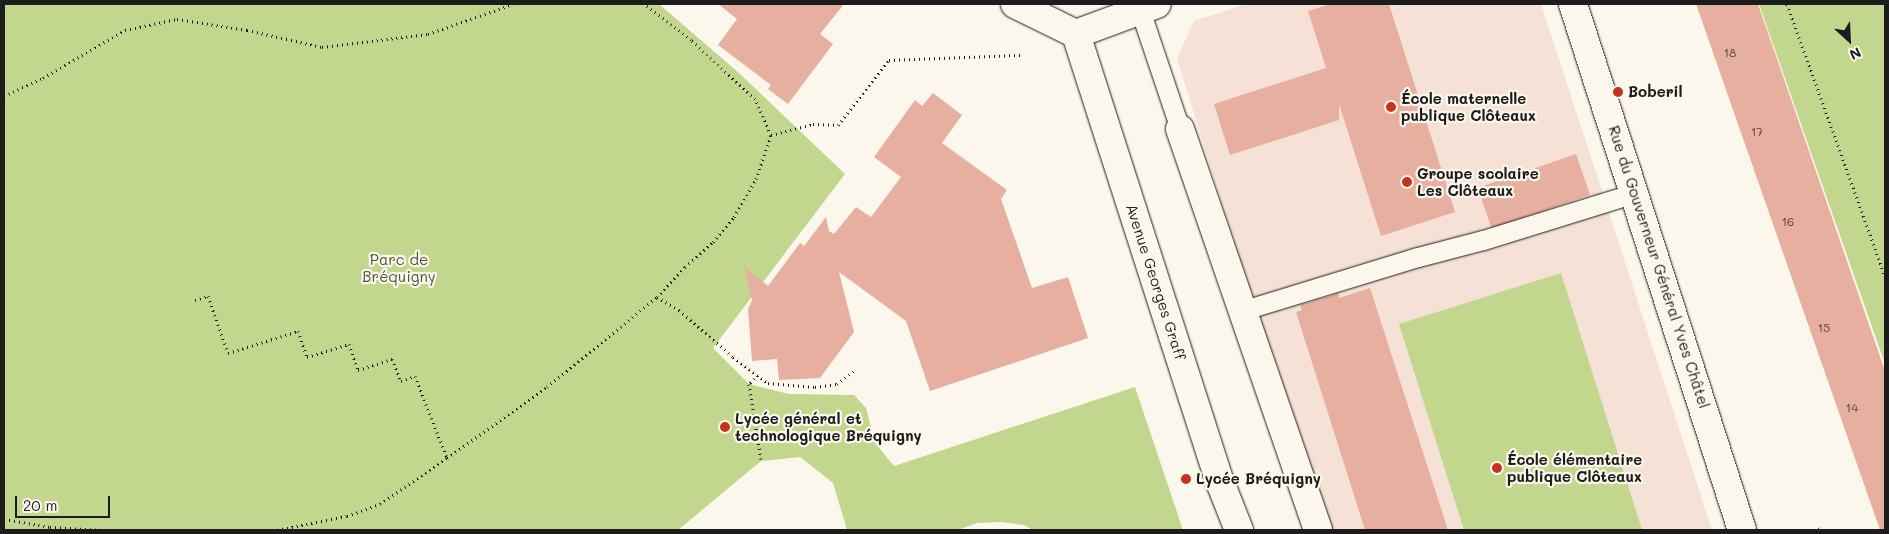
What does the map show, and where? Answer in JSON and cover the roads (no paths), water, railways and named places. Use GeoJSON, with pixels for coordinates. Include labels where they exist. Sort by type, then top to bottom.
{"type":"FeatureCollection","features":[{"type":"Feature","properties":{"kind":"street"},"geometry":{"type":"LineString","coordinates":[[1015,4],[1076,34],[1149,7]]}},
{"type":"Feature","properties":{"kind":"street","name":"Rue du Gouverneur Général Yves Châtel"},"geometry":{"type":"LineString","coordinates":[[1573,4],[1742,530]]}},
{"type":"Feature","properties":{"kind":"street","name":"Avenue Georges Graff"},"geometry":{"type":"LineString","coordinates":[[1076,34],[1220,482],[1239,530]]}},
{"type":"Feature","properties":{"kind":"street"},"geometry":{"type":"LineString","coordinates":[[1180,129],[1241,311],[1318,530]]}},
{"type":"Feature","properties":{"kind":"lane"},"geometry":{"type":"LineString","coordinates":[[1149,7],[1180,129]]}},
{"type":"Feature","properties":{"kind":"lane"},"geometry":{"type":"LineString","coordinates":[[1241,311],[1635,193]]}},
{"type":"Feature","properties":{"kind":"place","name":"Boberil"},"geometry":{"type":"Point","coordinates":[1618,92]}},
{"type":"Feature","properties":{"kind":"place","name":"École maternelle publique Clôteaux"},"geometry":{"type":"Point","coordinates":[1391,107]}},
{"type":"Feature","properties":{"kind":"place","name":"Groupe scolaire Les Clôteaux"},"geometry":{"type":"Point","coordinates":[1407,182]}},
{"type":"Feature","properties":{"kind":"place","name":"Lycée général et technologique Bréquigny"},"geometry":{"type":"Point","coordinates":[725,427]}},
{"type":"Feature","properties":{"kind":"place","name":"École élémentaire publique Clôteaux"},"geometry":{"type":"Point","coordinates":[1497,468]}},
{"type":"Feature","properties":{"kind":"place","name":"Lycée Bréquigny"},"geometry":{"type":"Point","coordinates":[1186,479]}},
{"type":"Feature","properties":{"kind":"park label","name":"Parc de Bréquigny"},"geometry":{"type":"Point","coordinates":[399,268]}}]}
